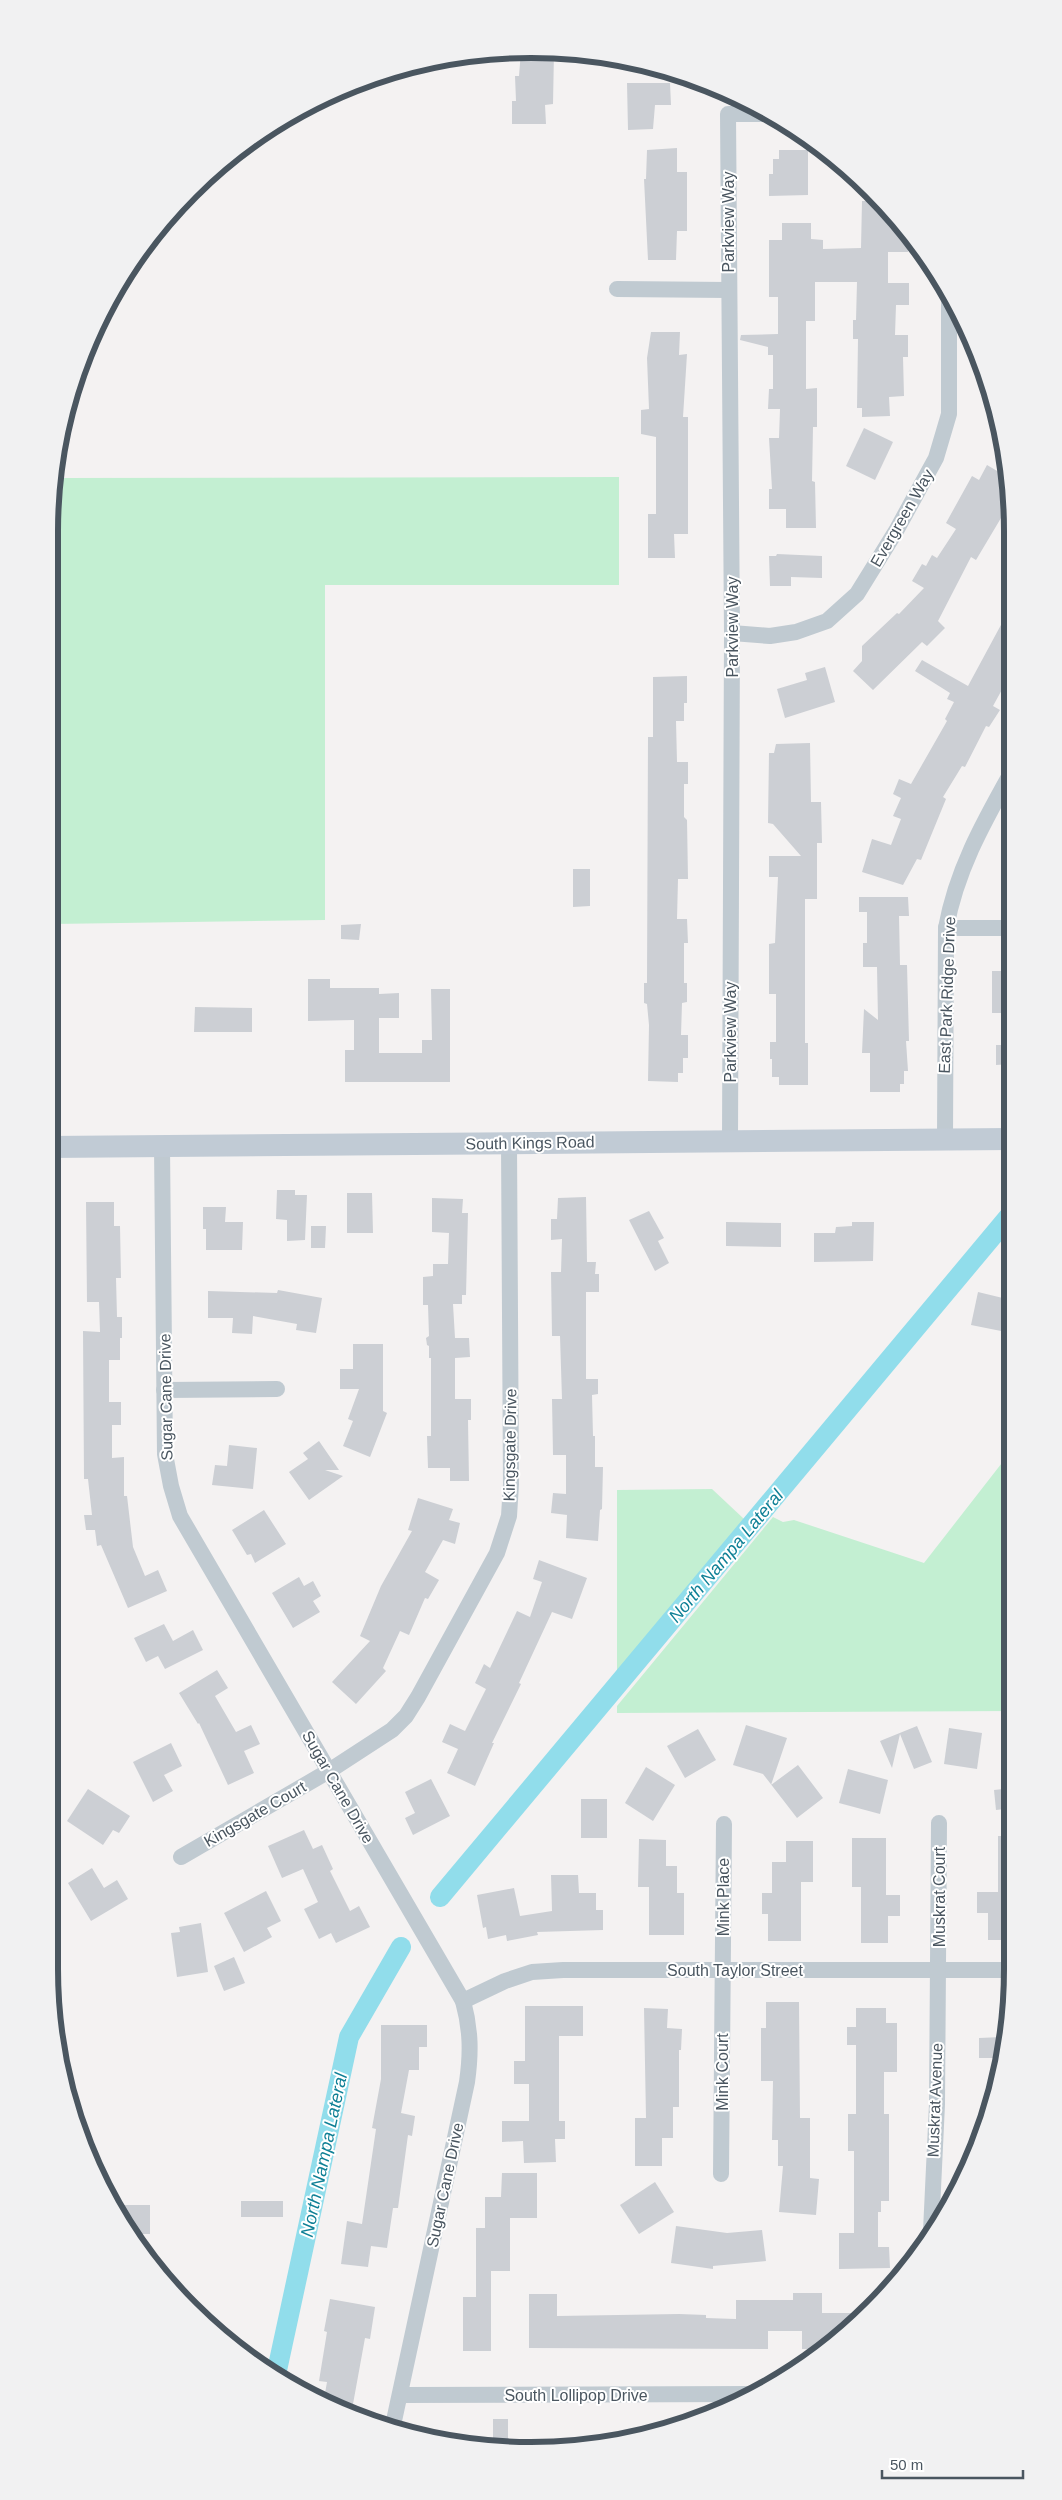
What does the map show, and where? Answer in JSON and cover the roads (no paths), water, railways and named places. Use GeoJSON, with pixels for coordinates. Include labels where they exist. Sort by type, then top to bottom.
{"type":"FeatureCollection","features":[{"type":"Feature","properties":{"kind":"main road","name":"South Kings Road"},"geometry":{"type":"LineString","coordinates":[[58,1147],[1004,1139]]}},
{"type":"Feature","properties":{"kind":"street","name":"Parkview Way"},"geometry":{"type":"LineString","coordinates":[[730,1140],[732,633],[728,114],[755,114]]}},
{"type":"Feature","properties":{"kind":"street"},"geometry":{"type":"LineString","coordinates":[[617,289],[728,290]]}},
{"type":"Feature","properties":{"kind":"street","name":"Evergreen Way"},"geometry":{"type":"LineString","coordinates":[[732,633],[770,636],[796,632],[827,621],[857,594],[896,531],[936,458],[949,414],[949,309]]}},
{"type":"Feature","properties":{"kind":"street","name":"East Park Ridge Drive"},"geometry":{"type":"LineString","coordinates":[[945,1139],[946,928],[952,896],[975,837],[1004,786]]}},
{"type":"Feature","properties":{"kind":"street"},"geometry":{"type":"LineString","coordinates":[[946,928],[1004,928]]}},
{"type":"Feature","properties":{"kind":"street","name":"Kingsgate Drive"},"geometry":{"type":"LineString","coordinates":[[329,1771],[392,1730],[406,1716],[496,1554],[509,1516],[512,1458],[509,1144]]}},
{"type":"Feature","properties":{"kind":"street","name":"Sugar Cane Drive"},"geometry":{"type":"LineString","coordinates":[[162,1146],[165,1454],[171,1486],[180,1516],[463,2001],[470,2024],[471,2052],[467,2082],[394,2422]]}},
{"type":"Feature","properties":{"kind":"street"},"geometry":{"type":"LineString","coordinates":[[164,1390],[277,1389]]}},
{"type":"Feature","properties":{"kind":"street","name":"Kingsgate Court"},"geometry":{"type":"LineString","coordinates":[[181,1857],[329,1771]]}},
{"type":"Feature","properties":{"kind":"street","name":"Mink Place"},"geometry":{"type":"LineString","coordinates":[[723,1970],[724,1824]]}},
{"type":"Feature","properties":{"kind":"street","name":"Muskrat Court"},"geometry":{"type":"LineString","coordinates":[[939,1824],[939,1970]]}},
{"type":"Feature","properties":{"kind":"street","name":"Mink Court"},"geometry":{"type":"LineString","coordinates":[[722,2174],[723,1970]]}},
{"type":"Feature","properties":{"kind":"street","name":"Muskrat Avenue"},"geometry":{"type":"LineString","coordinates":[[931,2222],[937,2104],[939,1970]]}},
{"type":"Feature","properties":{"kind":"street","name":"South Taylor Street"},"geometry":{"type":"LineString","coordinates":[[463,2001],[505,1981],[532,1972],[1004,1970]]}},
{"type":"Feature","properties":{"kind":"street","name":"South Lollipop Drive"},"geometry":{"type":"LineString","coordinates":[[400,2396],[740,2394]]}},
{"type":"Feature","properties":{"kind":"waterway","name":"North Nampa Lateral"},"geometry":{"type":"LineString","coordinates":[[440,1897],[1004,1222]]}},
{"type":"Feature","properties":{"kind":"waterway","name":"North Nampa Lateral"},"geometry":{"type":"LineString","coordinates":[[277,2369],[349,2037],[401,1947]]}}]}
